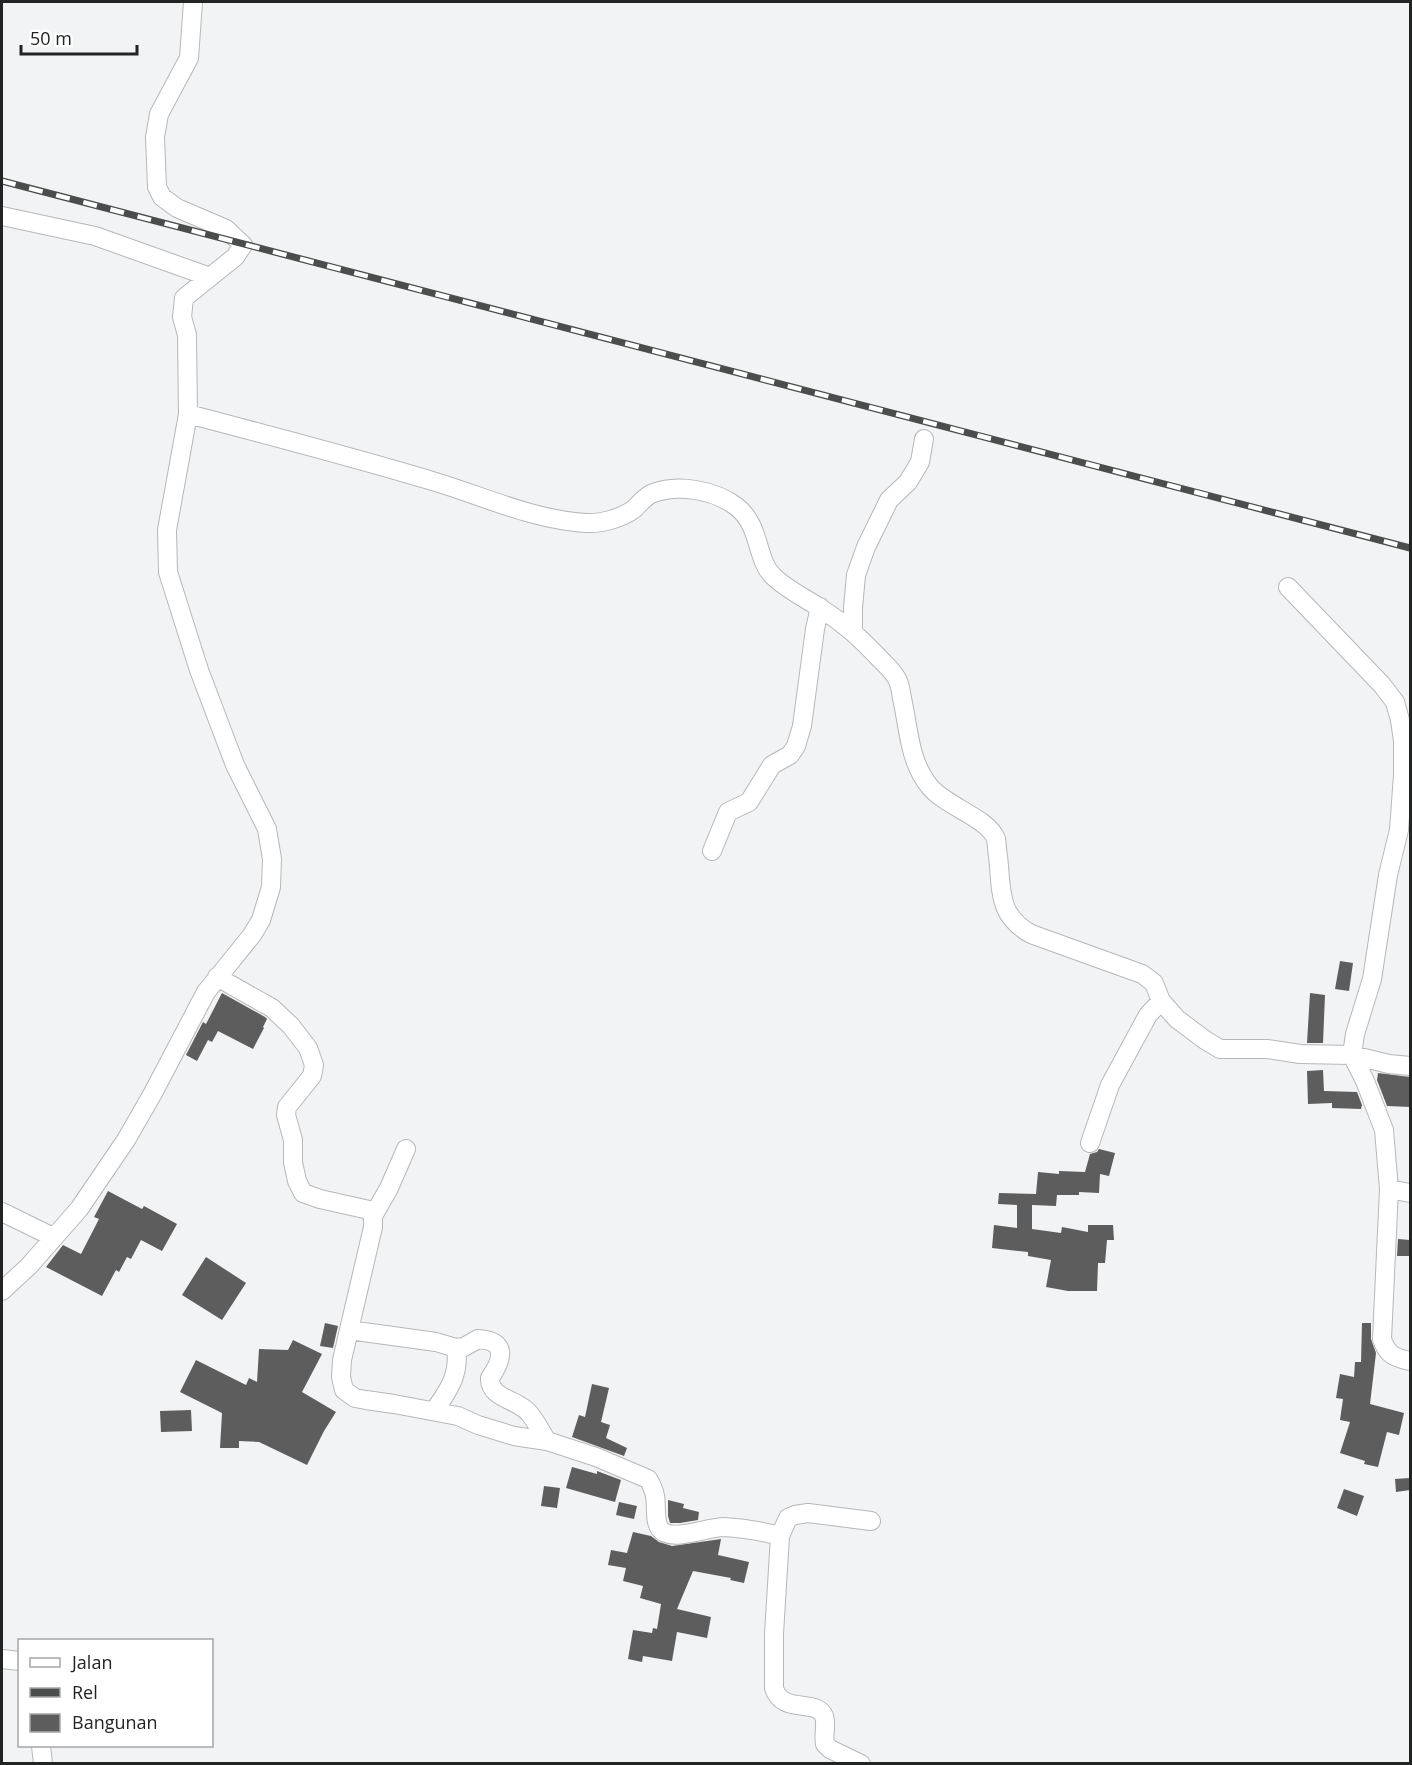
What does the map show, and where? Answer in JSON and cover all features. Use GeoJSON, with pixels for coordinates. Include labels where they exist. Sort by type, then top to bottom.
{"type":"FeatureCollection","features":[{"type":"Feature","properties":{"kind":"street"},"geometry":{"type":"LineString","coordinates":[[2,1291],[29,1266],[79,1209],[126,1140],[190,1021],[217,977],[252,935],[261,920],[271,887],[272,859],[267,829],[235,765],[199,670],[168,572],[167,530],[188,414],[188,344],[182,317],[184,298],[235,257],[243,245],[226,229],[189,214],[162,197],[157,187],[155,137],[159,114],[189,58],[193,2]]}},
{"type":"Feature","properties":{"kind":"street"},"geometry":{"type":"LineString","coordinates":[[2,216],[95,236],[210,277]]}},
{"type":"Feature","properties":{"kind":"street"},"geometry":{"type":"LineString","coordinates":[[188,414],[363,460],[544,517],[588,523],[615,518],[631,511],[650,495],[678,488],[722,499],[737,507],[747,518],[756,534],[763,559],[771,575],[853,631],[897,678],[911,749],[918,770],[931,789],[946,802],[985,824],[996,839],[1001,899],[1007,913],[1018,927],[1031,934],[1142,974],[1154,983],[1161,1001],[1177,1019],[1220,1049],[1267,1049],[1300,1054],[1352,1055],[1389,1064],[1410,1066]]}},
{"type":"Feature","properties":{"kind":"street"},"geometry":{"type":"LineString","coordinates":[[853,631],[856,575],[863,556],[888,500],[908,482],[920,462],[924,439]]}},
{"type":"Feature","properties":{"kind":"street"},"geometry":{"type":"LineString","coordinates":[[1288,587],[1383,685],[1395,702],[1400,720],[1403,775],[1399,830],[1388,875],[1372,979],[1355,1034],[1352,1055],[1365,1081],[1383,1130],[1389,1189],[1383,1339],[1385,1349],[1391,1356],[1410,1361]]}},
{"type":"Feature","properties":{"kind":"street"},"geometry":{"type":"LineString","coordinates":[[712,851],[728,812],[753,798],[772,765],[790,755],[796,746],[802,726],[820,607]]}},
{"type":"Feature","properties":{"kind":"street"},"geometry":{"type":"LineString","coordinates":[[217,977],[272,1008],[291,1026],[308,1048],[314,1065],[312,1076],[287,1107],[286,1115],[293,1140],[293,1162],[297,1181],[303,1193],[339,1204],[363,1208],[369,1210],[373,1216]]}},
{"type":"Feature","properties":{"kind":"street"},"geometry":{"type":"LineString","coordinates":[[1090,1143],[1110,1085],[1148,1015],[1161,1001]]}},
{"type":"Feature","properties":{"kind":"street"},"geometry":{"type":"LineString","coordinates":[[405,1149],[389,1188],[373,1216],[373,1227],[342,1360],[341,1377],[344,1390],[355,1398],[458,1416],[514,1436],[547,1441],[596,1457],[648,1479],[656,1497],[657,1523],[661,1531],[669,1534],[684,1534],[724,1527],[780,1536]]}},
{"type":"Feature","properties":{"kind":"street"},"geometry":{"type":"LineString","coordinates":[[1389,1189],[1410,1193]]}},
{"type":"Feature","properties":{"kind":"street"},"geometry":{"type":"LineString","coordinates":[[2,1212],[53,1237]]}},
{"type":"Feature","properties":{"kind":"street"},"geometry":{"type":"LineString","coordinates":[[349,1330],[436,1342],[456,1348],[464,1347],[478,1339],[497,1345],[501,1356],[490,1378],[492,1389],[496,1394],[508,1398],[529,1412],[547,1441]]}},
{"type":"Feature","properties":{"kind":"street"},"geometry":{"type":"LineString","coordinates":[[434,1411],[449,1391],[456,1376],[458,1360],[456,1348]]}},
{"type":"Feature","properties":{"kind":"street"},"geometry":{"type":"LineString","coordinates":[[861,1764],[830,1749],[825,1744],[825,1720],[822,1712],[814,1708],[786,1703],[776,1696],[774,1634],[780,1536],[788,1518],[802,1513],[871,1521]]}},
{"type":"Feature","properties":{"kind":"street"},"geometry":{"type":"LineString","coordinates":[[2,1659],[18,1661]]}},
{"type":"Feature","properties":{"kind":"street"},"geometry":{"type":"LineString","coordinates":[[41,1747],[43,1764]]}},
{"type":"Feature","properties":{"kind":"building"},"geometry":{"type":"Polygon","coordinates":[[[1340,961],[1353,963],[1349,991],[1335,989],[1340,961]]]}},
{"type":"Feature","properties":{"kind":"building"},"geometry":{"type":"Polygon","coordinates":[[[222,993],[265,1017],[267,1019],[264,1028],[253,1049],[218,1031],[212,1042],[208,1040],[197,1061],[186,1055],[203,1022],[206,1024],[222,993]]]}},
{"type":"Feature","properties":{"kind":"building"},"geometry":{"type":"Polygon","coordinates":[[[1310,993],[1325,995],[1323,1043],[1307,1043],[1310,993]]]}},
{"type":"Feature","properties":{"kind":"building"},"geometry":{"type":"Polygon","coordinates":[[[1323,1070],[1324,1091],[1357,1092],[1362,1105],[1361,1109],[1332,1108],[1332,1103],[1308,1104],[1307,1071],[1323,1070]]]}},
{"type":"Feature","properties":{"kind":"building"},"geometry":{"type":"Polygon","coordinates":[[[1378,1073],[1410,1077],[1410,1107],[1387,1106],[1377,1080],[1378,1073]]]}},
{"type":"Feature","properties":{"kind":"building"},"geometry":{"type":"Polygon","coordinates":[[[1099,1149],[1115,1153],[1109,1176],[1100,1174],[1099,1193],[1079,1192],[1079,1195],[1057,1195],[1056,1206],[1032,1205],[1032,1229],[1061,1233],[1062,1227],[1088,1232],[1088,1225],[1113,1225],[1114,1240],[1107,1240],[1105,1263],[1098,1263],[1097,1291],[1068,1291],[1046,1287],[1051,1260],[1028,1256],[1028,1252],[992,1248],[994,1225],[1017,1228],[1017,1205],[998,1204],[999,1193],[1036,1194],[1038,1172],[1059,1174],[1059,1171],[1085,1172],[1090,1154],[1099,1149]]]}},
{"type":"Feature","properties":{"kind":"building"},"geometry":{"type":"Polygon","coordinates":[[[108,1191],[142,1209],[144,1206],[177,1224],[162,1251],[141,1240],[131,1259],[127,1257],[119,1272],[116,1270],[102,1296],[46,1267],[63,1245],[81,1254],[99,1219],[94,1217],[108,1191]]]}},
{"type":"Feature","properties":{"kind":"building"},"geometry":{"type":"Polygon","coordinates":[[[1398,1239],[1410,1240],[1410,1256],[1397,1256],[1398,1239]]]}},
{"type":"Feature","properties":{"kind":"building"},"geometry":{"type":"Polygon","coordinates":[[[206,1257],[246,1283],[222,1320],[182,1295],[206,1257]]]}},
{"type":"Feature","properties":{"kind":"building"},"geometry":{"type":"Polygon","coordinates":[[[325,1323],[338,1326],[333,1348],[320,1346],[325,1323]]]}},
{"type":"Feature","properties":{"kind":"building"},"geometry":{"type":"Polygon","coordinates":[[[1362,1323],[1371,1323],[1371,1339],[1376,1353],[1370,1404],[1404,1413],[1399,1435],[1387,1432],[1378,1467],[1364,1464],[1365,1461],[1340,1453],[1350,1422],[1340,1420],[1343,1399],[1336,1398],[1340,1374],[1354,1377],[1355,1362],[1361,1362],[1362,1323]]]}},
{"type":"Feature","properties":{"kind":"building"},"geometry":{"type":"Polygon","coordinates":[[[293,1340],[322,1354],[302,1392],[336,1412],[307,1465],[259,1442],[239,1441],[239,1448],[220,1448],[222,1413],[180,1392],[196,1360],[246,1385],[249,1378],[257,1382],[259,1349],[288,1350],[293,1340]]]}},
{"type":"Feature","properties":{"kind":"building"},"geometry":{"type":"Polygon","coordinates":[[[592,1384],[609,1388],[601,1422],[610,1425],[606,1438],[627,1448],[624,1456],[572,1437],[579,1415],[585,1417],[592,1384]]]}},
{"type":"Feature","properties":{"kind":"building"},"geometry":{"type":"Polygon","coordinates":[[[191,1410],[192,1431],[161,1432],[160,1411],[191,1410]]]}},
{"type":"Feature","properties":{"kind":"building"},"geometry":{"type":"Polygon","coordinates":[[[572,1467],[597,1474],[597,1471],[621,1480],[615,1502],[566,1488],[572,1467]]]}},
{"type":"Feature","properties":{"kind":"building"},"geometry":{"type":"Polygon","coordinates":[[[1410,1478],[1410,1490],[1396,1492],[1395,1479],[1410,1478]]]}},
{"type":"Feature","properties":{"kind":"building"},"geometry":{"type":"Polygon","coordinates":[[[544,1486],[560,1488],[557,1508],[541,1506],[544,1486]]]}},
{"type":"Feature","properties":{"kind":"building"},"geometry":{"type":"Polygon","coordinates":[[[1344,1489],[1364,1496],[1357,1516],[1337,1508],[1344,1489]]]}},
{"type":"Feature","properties":{"kind":"building"},"geometry":{"type":"Polygon","coordinates":[[[668,1500],[684,1504],[683,1508],[699,1512],[698,1520],[670,1523],[668,1500]]]}},
{"type":"Feature","properties":{"kind":"building"},"geometry":{"type":"Polygon","coordinates":[[[619,1502],[637,1506],[634,1519],[616,1515],[619,1502]]]}},
{"type":"Feature","properties":{"kind":"building"},"geometry":{"type":"Polygon","coordinates":[[[633,1532],[651,1536],[659,1542],[672,1546],[721,1539],[718,1555],[749,1562],[744,1583],[730,1580],[731,1578],[693,1571],[677,1609],[711,1617],[707,1638],[677,1632],[672,1661],[643,1656],[642,1662],[628,1659],[633,1630],[652,1633],[653,1628],[657,1629],[661,1604],[640,1598],[643,1586],[623,1581],[626,1568],[608,1565],[611,1550],[627,1553],[633,1532]]]}},
{"type":"Feature","properties":{"kind":"railway"},"geometry":{"type":"LineString","coordinates":[[2,181],[1410,548]]}}]}
